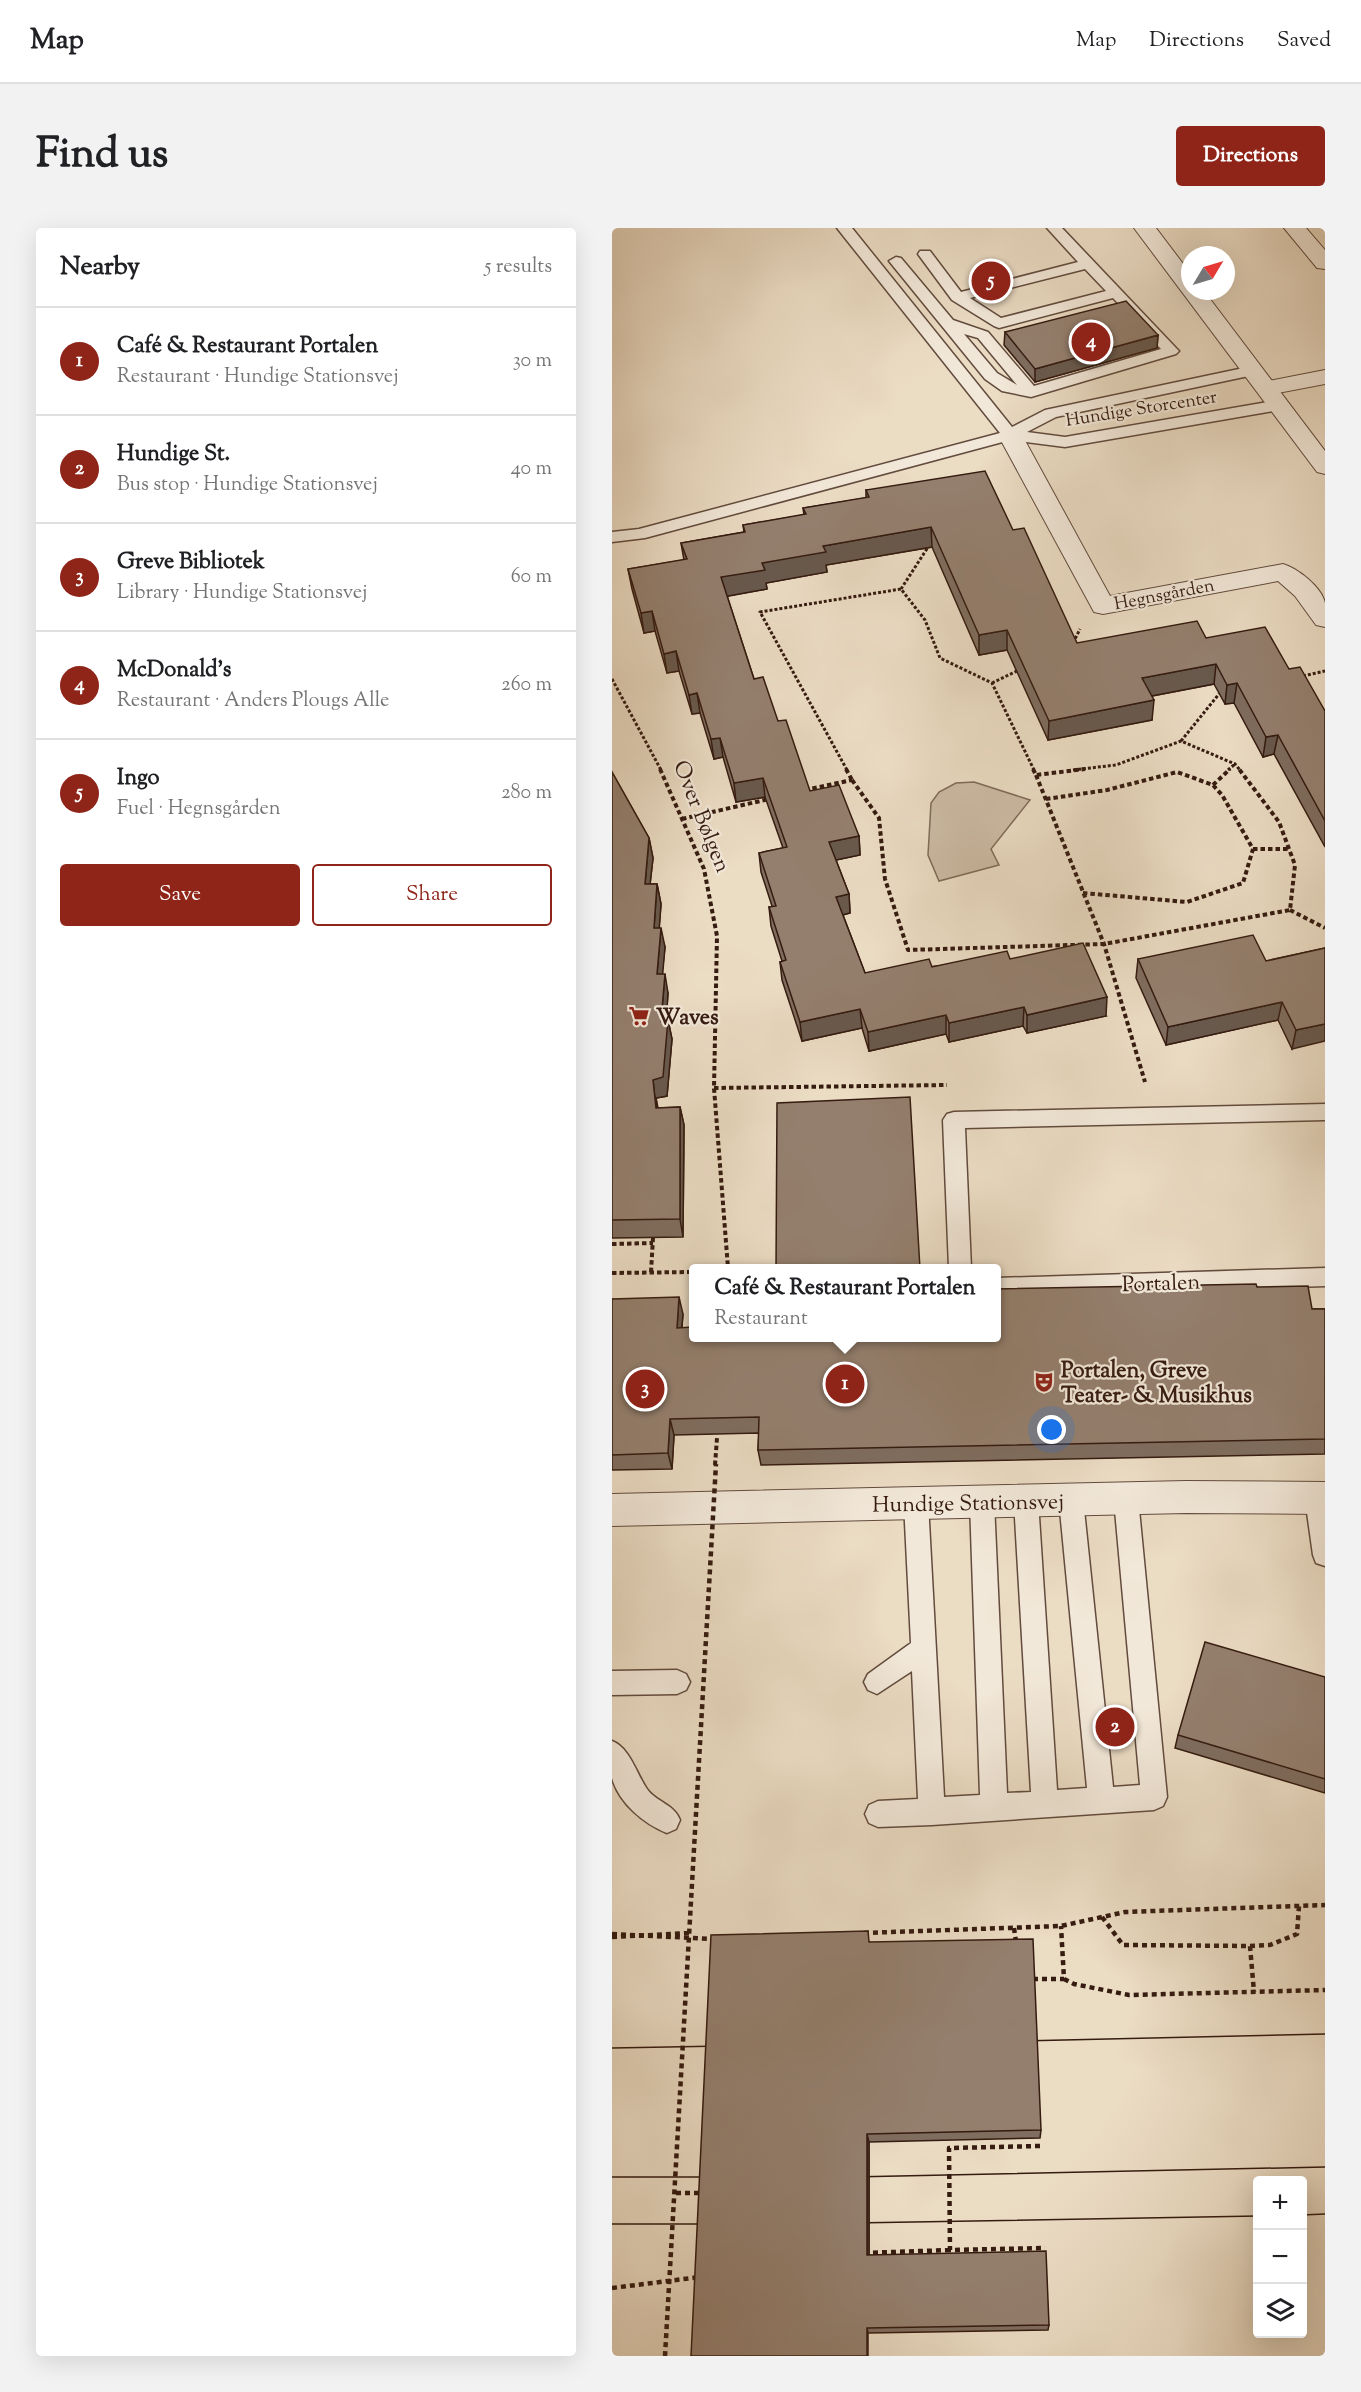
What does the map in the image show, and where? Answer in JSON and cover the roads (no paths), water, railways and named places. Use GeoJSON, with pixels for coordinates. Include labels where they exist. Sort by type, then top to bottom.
{"type":"FeatureCollection","features":[{"type":"Feature","properties":{"kind":"street"},"geometry":{"type":"LineString","coordinates":[[1145,228],[1181,276]]}},
{"type":"Feature","properties":{"kind":"street"},"geometry":{"type":"LineString","coordinates":[[1295,228],[1325,263]]}},
{"type":"Feature","properties":{"kind":"street"},"geometry":{"type":"LineString","coordinates":[[1199,300],[1325,468]]}},
{"type":"Feature","properties":{"kind":"street"},"geometry":{"type":"LineString","coordinates":[[1266,388],[1325,377]]}},
{"type":"Feature","properties":{"kind":"street","name":"Hegnsgården"},"geometry":{"type":"LineString","coordinates":[[1010,435],[1103,606],[1283,572],[1304,590],[1325,619]]}},
{"type":"Feature","properties":{"kind":"street","name":"Hundige Stationsvej"},"geometry":{"type":"LineString","coordinates":[[612,1510],[1126,1499],[1321,1498]]}},
{"type":"Feature","properties":{"kind":"lane"},"geometry":{"type":"LineString","coordinates":[[844,228],[1010,435]]}},
{"type":"Feature","properties":{"kind":"lane"},"geometry":{"type":"LineString","coordinates":[[896,261],[947,323],[983,335],[1030,392],[1171,351],[1054,228]]}},
{"type":"Feature","properties":{"kind":"lane"},"geometry":{"type":"LineString","coordinates":[[925,254],[957,297],[999,323],[1119,296]]}},
{"type":"Feature","properties":{"kind":"lane"},"geometry":{"type":"LineString","coordinates":[[957,297],[1088,264]]}},
{"type":"Feature","properties":{"kind":"lane"},"geometry":{"type":"LineString","coordinates":[[612,537],[639,534],[1010,435],[1051,413],[1266,388]]}},
{"type":"Feature","properties":{"kind":"lane","name":"Hundige Storcenter"},"geometry":{"type":"LineString","coordinates":[[1010,435],[1065,442],[1266,388]]}},
{"type":"Feature","properties":{"kind":"lane"},"geometry":{"type":"LineString","coordinates":[[960,1264],[954,1120],[1325,1112]]}},
{"type":"Feature","properties":{"kind":"lane","name":"Portalen"},"geometry":{"type":"LineString","coordinates":[[1001,1287],[1325,1277]]}},
{"type":"Feature","properties":{"kind":"lane"},"geometry":{"type":"LineString","coordinates":[[1321,1498],[1325,1555]]}},
{"type":"Feature","properties":{"kind":"lane"},"geometry":{"type":"LineString","coordinates":[[878,1814],[1154,1797],[1126,1499]]}},
{"type":"Feature","properties":{"kind":"lane"},"geometry":{"type":"LineString","coordinates":[[1071,1500],[1101,1801]]}},
{"type":"Feature","properties":{"kind":"lane"},"geometry":{"type":"LineString","coordinates":[[1026,1501],[1045,1805]]}},
{"type":"Feature","properties":{"kind":"lane"},"geometry":{"type":"LineString","coordinates":[[982,1502],[994,1808]]}},
{"type":"Feature","properties":{"kind":"lane"},"geometry":{"type":"LineString","coordinates":[[916,1503],[932,1812]]}},
{"type":"Feature","properties":{"kind":"lane"},"geometry":{"type":"LineString","coordinates":[[877,1682],[924,1648]]}},
{"type":"Feature","properties":{"kind":"lane"},"geometry":{"type":"LineString","coordinates":[[612,1683],[677,1682]]}},
{"type":"Feature","properties":{"kind":"lane"},"geometry":{"type":"LineString","coordinates":[[612,1753],[639,1800],[667,1820]]}},
{"type":"Feature","properties":{"kind":"tram line"},"geometry":{"type":"LineString","coordinates":[[1020,2041],[1325,2034]]}},
{"type":"Feature","properties":{"kind":"tram line"},"geometry":{"type":"LineString","coordinates":[[612,2048],[723,2046]]}},
{"type":"Feature","properties":{"kind":"tram line"},"geometry":{"type":"LineString","coordinates":[[851,2177],[1325,2167]]}},
{"type":"Feature","properties":{"kind":"tram line"},"geometry":{"type":"LineString","coordinates":[[612,2177],[716,2177]]}},
{"type":"Feature","properties":{"kind":"tram line"},"geometry":{"type":"LineString","coordinates":[[1307,2215],[1325,2214]]}},
{"type":"Feature","properties":{"kind":"tram line"},"geometry":{"type":"LineString","coordinates":[[853,2223],[1253,2216]]}},
{"type":"Feature","properties":{"kind":"tram line"},"geometry":{"type":"LineString","coordinates":[[612,2224],[715,2224]]}},
{"type":"Feature","properties":{"kind":"place","name":"Ingo"},"geometry":{"type":"Point","coordinates":[991,281]}},
{"type":"Feature","properties":{"kind":"place","name":"McDonald's"},"geometry":{"type":"Point","coordinates":[1091,342]}},
{"type":"Feature","properties":{"kind":"place","name":"Waves"},"geometry":{"type":"Point","coordinates":[639,1016]}},
{"type":"Feature","properties":{"kind":"place","name":"Portalen, Greve Teater- & Musikhus"},"geometry":{"type":"Point","coordinates":[1044,1382]}},
{"type":"Feature","properties":{"kind":"place","name":"Café & Restaurant Portalen"},"geometry":{"type":"Point","coordinates":[845,1384]}},
{"type":"Feature","properties":{"kind":"place","name":"Greve Bibliotek"},"geometry":{"type":"Point","coordinates":[645,1389]}},
{"type":"Feature","properties":{"kind":"place","name":"Hundige St."},"geometry":{"type":"Point","coordinates":[1115,1727]}}]}
